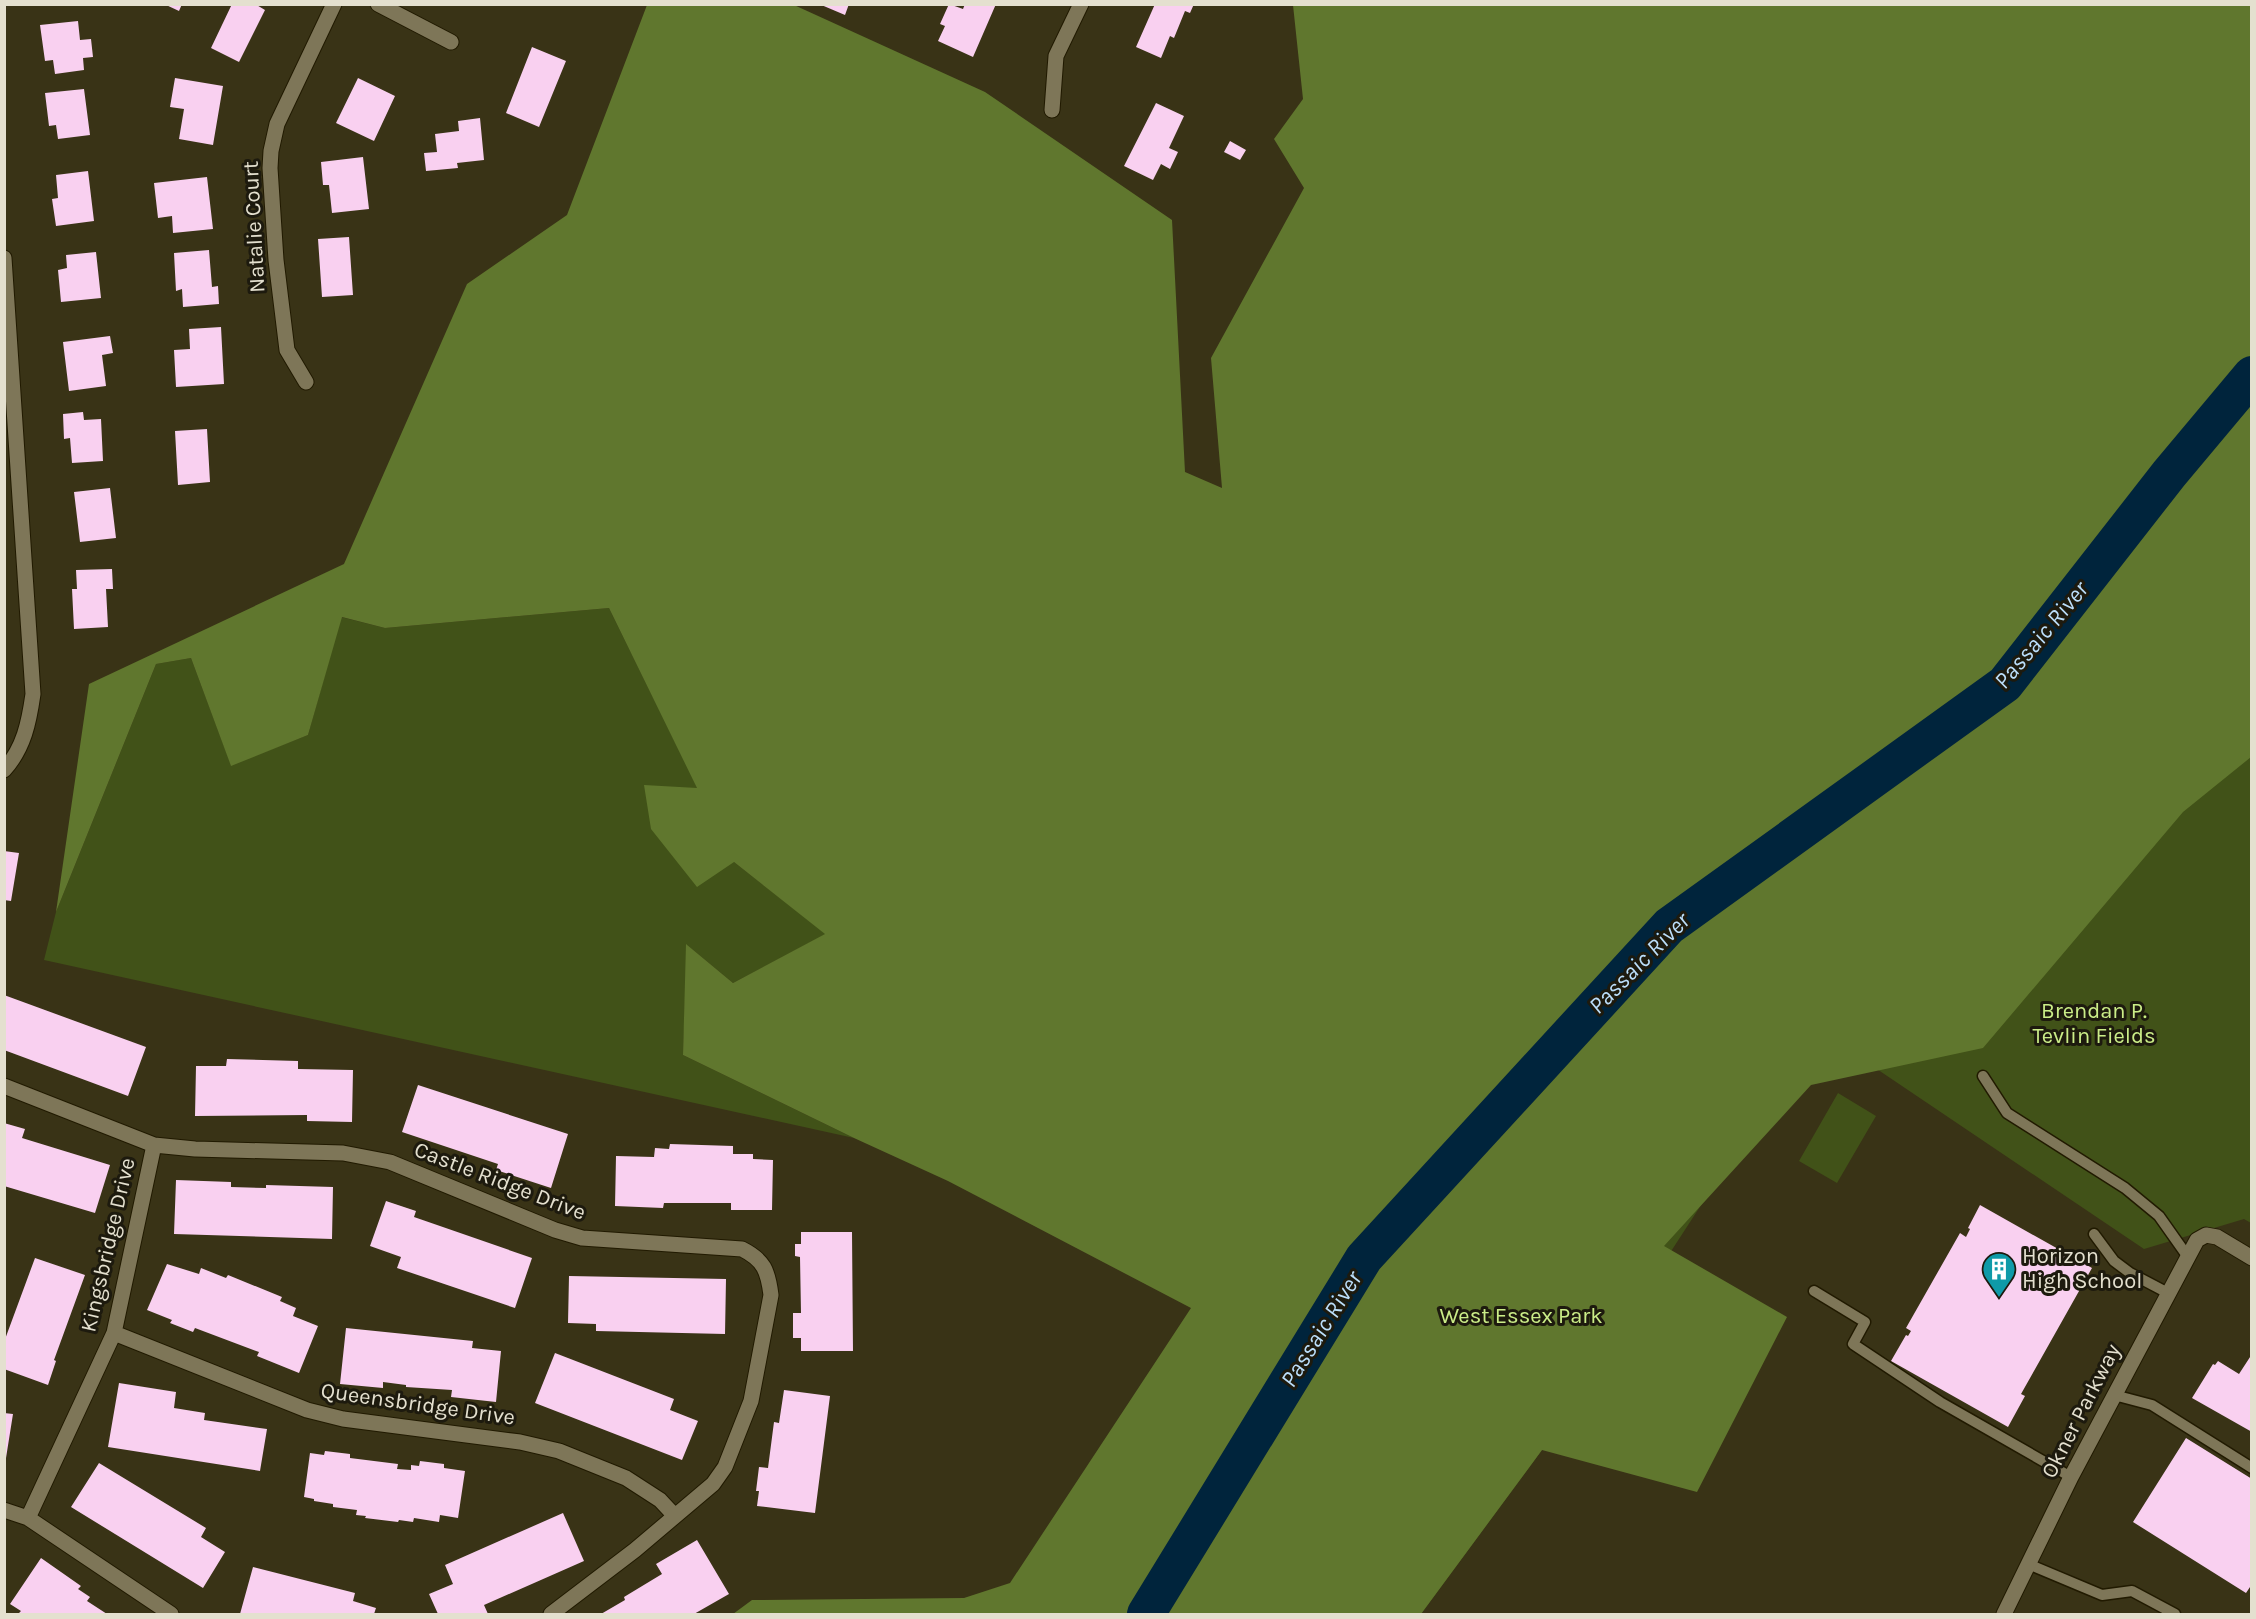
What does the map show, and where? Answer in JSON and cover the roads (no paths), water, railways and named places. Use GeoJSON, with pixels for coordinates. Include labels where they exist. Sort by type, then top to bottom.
{"type":"FeatureCollection","features":[{"type":"Feature","properties":{"kind":"street","name":"Natalie Court"},"geometry":{"type":"LineString","coordinates":[[306,382],[287,350],[276,260],[271,151],[277,124],[334,4]]}},
{"type":"Feature","properties":{"kind":"street"},"geometry":{"type":"LineString","coordinates":[[378,4],[451,42]]}},
{"type":"Feature","properties":{"kind":"street"},"geometry":{"type":"LineString","coordinates":[[1052,110],[1056,56],[1081,4]]}},
{"type":"Feature","properties":{"kind":"street"},"geometry":{"type":"LineString","coordinates":[[4,258],[33,694],[29,722],[20,748],[4,770]]}},
{"type":"Feature","properties":{"kind":"street","name":"Castle Ridge Drive"},"geometry":{"type":"LineString","coordinates":[[4,1086],[154,1145],[195,1149],[343,1153],[390,1162],[555,1230],[582,1238],[742,1248],[755,1256],[764,1266],[769,1279],[771,1295],[751,1401],[725,1467],[712,1484],[635,1550],[551,1614]]}},
{"type":"Feature","properties":{"kind":"street","name":"Kingsbridge Drive"},"geometry":{"type":"LineString","coordinates":[[28,1518],[114,1333],[154,1145]]}},
{"type":"Feature","properties":{"kind":"street","name":"Okner Parkway"},"geometry":{"type":"LineString","coordinates":[[2004,1614],[2071,1477],[2197,1240],[2206,1235],[2217,1237],[2252,1258]]}},
{"type":"Feature","properties":{"kind":"street","name":"Queensbridge Drive"},"geometry":{"type":"LineString","coordinates":[[114,1333],[307,1410],[343,1419],[520,1442],[560,1451],[626,1478],[660,1500],[674,1515]]}},
{"type":"Feature","properties":{"kind":"street"},"geometry":{"type":"LineString","coordinates":[[4,1510],[28,1518],[171,1614]]}},
{"type":"Feature","properties":{"kind":"lane"},"geometry":{"type":"LineString","coordinates":[[1983,1076],[2007,1113],[2125,1188],[2159,1216],[2188,1257]]}},
{"type":"Feature","properties":{"kind":"lane"},"geometry":{"type":"LineString","coordinates":[[2094,1234],[2114,1261],[2130,1273],[2168,1293]]}},
{"type":"Feature","properties":{"kind":"lane"},"geometry":{"type":"LineString","coordinates":[[1814,1291],[1865,1322],[1853,1344],[1940,1402],[2071,1477]]}},
{"type":"Feature","properties":{"kind":"lane"},"geometry":{"type":"LineString","coordinates":[[2114,1395],[2152,1405],[2252,1468]]}},
{"type":"Feature","properties":{"kind":"lane"},"geometry":{"type":"LineString","coordinates":[[2028,1564],[2102,1595],[2132,1591],[2175,1614]]}},
{"type":"Feature","properties":{"kind":"waterway","name":"Passaic River"},"geometry":{"type":"LineString","coordinates":[[1146,1614],[1364,1258],[1669,926],[2005,684],[2169,474],[2252,375]]}},
{"type":"Feature","properties":{"kind":"place","name":"Horizon High School"},"geometry":{"type":"Point","coordinates":[1999,1298]}},
{"type":"Feature","properties":{"kind":"park label","name":"Brendan P. Tevlin Fields"},"geometry":{"type":"Point","coordinates":[2094,1024]}},
{"type":"Feature","properties":{"kind":"park label","name":"West Essex Park"},"geometry":{"type":"Point","coordinates":[1521,1316]}}]}
